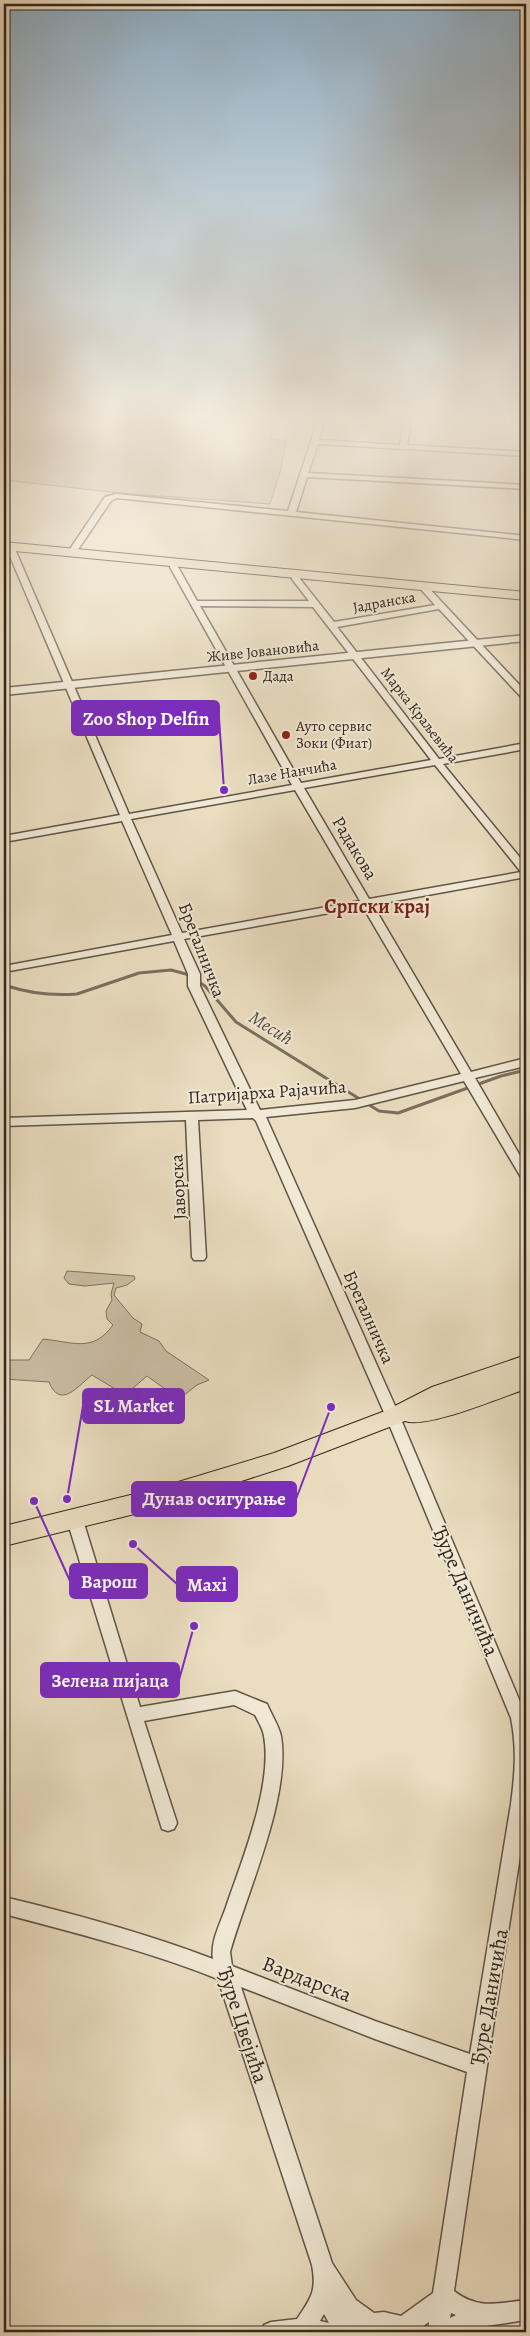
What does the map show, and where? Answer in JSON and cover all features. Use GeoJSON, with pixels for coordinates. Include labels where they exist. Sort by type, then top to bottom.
{"type":"FeatureCollection","features":[{"type":"Feature","properties":{"kind":"main road"},"geometry":{"type":"LineString","coordinates":[[7,547],[526,596]]}},
{"type":"Feature","properties":{"kind":"main road"},"geometry":{"type":"LineString","coordinates":[[4,1536],[155,1499],[280,1460],[392,1418],[440,1393],[526,1363]]}},
{"type":"Feature","properties":{"kind":"main road"},"geometry":{"type":"LineString","coordinates":[[392,1418],[434,1410],[526,1380]]}},
{"type":"Feature","properties":{"kind":"street"},"geometry":{"type":"LineString","coordinates":[[72,552],[89,529]]}},
{"type":"Feature","properties":{"kind":"street"},"geometry":{"type":"LineString","coordinates":[[438,529],[526,538]]}},
{"type":"Feature","properties":{"kind":"street","name":"Брегалничка"},"geometry":{"type":"LineString","coordinates":[[7,547],[178,936],[194,974],[194,986],[252,1109],[257,1114],[392,1418]]}},
{"type":"Feature","properties":{"kind":"street","name":"Радакова"},"geometry":{"type":"LineString","coordinates":[[174,562],[174,567],[298,786],[526,1176]]}},
{"type":"Feature","properties":{"kind":"street","name":"Марка Краљевића"},"geometry":{"type":"LineString","coordinates":[[295,574],[296,580],[354,656],[526,873]]}},
{"type":"Feature","properties":{"kind":"street"},"geometry":{"type":"LineString","coordinates":[[422,586],[526,697]]}},
{"type":"Feature","properties":{"kind":"street"},"geometry":{"type":"LineString","coordinates":[[194,603],[315,604]]}},
{"type":"Feature","properties":{"kind":"street","name":"Јадранска"},"geometry":{"type":"LineString","coordinates":[[332,625],[441,606]]}},
{"type":"Feature","properties":{"kind":"street","name":"Живе Јовановића"},"geometry":{"type":"LineString","coordinates":[[4,692],[68,687],[526,638]]}},
{"type":"Feature","properties":{"kind":"street","name":"Лазе Нанчића"},"geometry":{"type":"LineString","coordinates":[[4,839],[526,746]]}},
{"type":"Feature","properties":{"kind":"street"},"geometry":{"type":"LineString","coordinates":[[4,968],[526,873]]}},
{"type":"Feature","properties":{"kind":"street","name":"Патријарха Рајачића"},"geometry":{"type":"LineString","coordinates":[[4,1122],[257,1114],[355,1104],[471,1083],[526,1062]]}},
{"type":"Feature","properties":{"kind":"street","name":"Јаворска"},"geometry":{"type":"LineString","coordinates":[[192,1115],[199,1257]]}},
{"type":"Feature","properties":{"kind":"street","name":"Ђуре Даничића"},"geometry":{"type":"LineString","coordinates":[[392,1418],[498,1666],[519,1718],[524,1743],[524,1768],[520,1804],[477,2066],[445,2297],[438,2332]]}},
{"type":"Feature","properties":{"kind":"street"},"geometry":{"type":"LineString","coordinates":[[75,1520],[168,1823]]}},
{"type":"Feature","properties":{"kind":"street","name":"Ђуре Цвејића"},"geometry":{"type":"LineString","coordinates":[[134,1715],[240,1698],[250,1702],[262,1711],[269,1724],[274,1755],[273,1775],[263,1823],[222,1942],[221,1952],[224,1971],[231,1985],[324,2274],[328,2299],[336,2319],[346,2332]]}},
{"type":"Feature","properties":{"kind":"street","name":"Вардарска"},"geometry":{"type":"LineString","coordinates":[[4,1906],[87,1926],[183,1956],[375,2030],[477,2066]]}},
{"type":"Feature","properties":{"kind":"street"},"geometry":{"type":"LineString","coordinates":[[287,2331],[316,2309],[324,2274]]}},
{"type":"Feature","properties":{"kind":"street","name":"Ђуре Цвејића"},"geometry":{"type":"LineString","coordinates":[[324,2274],[365,2328]]}},
{"type":"Feature","properties":{"kind":"street"},"geometry":{"type":"LineString","coordinates":[[365,2328],[382,2322],[407,2330],[445,2297],[454,2304],[485,2315]]}},
{"type":"Feature","properties":{"kind":"street"},"geometry":{"type":"LineString","coordinates":[[447,2332],[460,2323],[485,2315],[526,2310]]}},
{"type":"Feature","properties":{"kind":"street"},"geometry":{"type":"LineString","coordinates":[[287,2331],[324,2332]]}},
{"type":"Feature","properties":{"kind":"shaded area"},"geometry":{"type":"Polygon","coordinates":[[[67,1271],[134,1276],[135,1279],[127,1285],[116,1288],[114,1295],[133,1318],[142,1324],[140,1332],[159,1341],[166,1351],[209,1380],[197,1385],[179,1399],[147,1376],[125,1395],[92,1375],[75,1389],[64,1395],[58,1394],[53,1390],[49,1382],[4,1379],[6,1360],[29,1360],[43,1339],[82,1344],[90,1343],[105,1334],[113,1325],[107,1319],[106,1311],[112,1300],[111,1294],[114,1283],[85,1286],[69,1284],[64,1278],[67,1271]]]}},
{"type":"Feature","properties":{"kind":"waterway","name":"Месић"},"geometry":{"type":"LineString","coordinates":[[4,985],[40,993],[58,995],[77,994],[139,973],[171,970],[186,974],[205,986],[236,1022],[379,1111],[398,1113],[501,1076],[526,1070]]}},
{"type":"Feature","properties":{"kind":"place","name":"Дада"},"geometry":{"type":"Point","coordinates":[253,676]}},
{"type":"Feature","properties":{"kind":"place","name":"Ауто сервис Зоки (Фиат)"},"geometry":{"type":"Point","coordinates":[286,735]}},
{"type":"Feature","properties":{"kind":"place","name":"Zoo Shop Delfin"},"geometry":{"type":"Point","coordinates":[224,790]}},
{"type":"Feature","properties":{"kind":"place","name":"Дунав осигурање"},"geometry":{"type":"Point","coordinates":[331,1407]}},
{"type":"Feature","properties":{"kind":"place","name":"SL Market"},"geometry":{"type":"Point","coordinates":[67,1499]}},
{"type":"Feature","properties":{"kind":"place","name":"Варош"},"geometry":{"type":"Point","coordinates":[34,1501]}},
{"type":"Feature","properties":{"kind":"place","name":"Maxi"},"geometry":{"type":"Point","coordinates":[133,1544]}},
{"type":"Feature","properties":{"kind":"place","name":"Зелена пијаца"},"geometry":{"type":"Point","coordinates":[194,1626]}},
{"type":"Feature","properties":{"kind":"district","name":"Српски крај"},"geometry":{"type":"Point","coordinates":[377,906]}}]}
